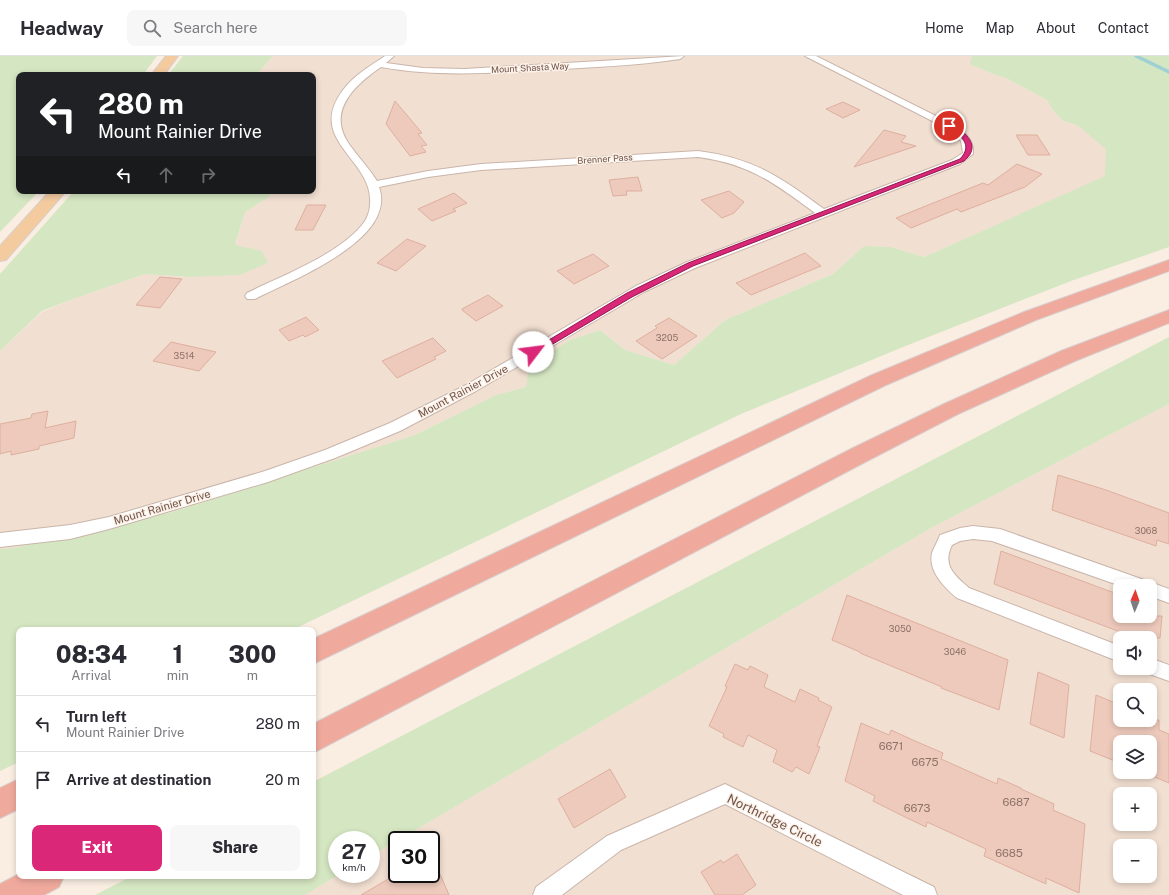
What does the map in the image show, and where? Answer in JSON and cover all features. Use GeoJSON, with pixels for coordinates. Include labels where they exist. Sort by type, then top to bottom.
{"type":"FeatureCollection","features":[{"type":"Feature","properties":{"kind":"highway"},"geometry":{"type":"LineString","coordinates":[[316,651],[879,380],[1030,316],[1169,265]]}},
{"type":"Feature","properties":{"kind":"highway"},"geometry":{"type":"LineString","coordinates":[[316,736],[854,458],[944,413],[1068,356],[1169,316]]}},
{"type":"Feature","properties":{"kind":"highway"},"geometry":{"type":"LineString","coordinates":[[0,803],[16,795]]}},
{"type":"Feature","properties":{"kind":"highway"},"geometry":{"type":"LineString","coordinates":[[11,895],[42,879]]}},
{"type":"Feature","properties":{"kind":"main road"},"geometry":{"type":"LineString","coordinates":[[159,72],[172,56]]}},
{"type":"Feature","properties":{"kind":"main road"},"geometry":{"type":"LineString","coordinates":[[0,256],[55,194]]}},
{"type":"Feature","properties":{"kind":"street"},"geometry":{"type":"LineString","coordinates":[[250,296],[330,255],[357,236],[372,217],[377,196],[369,175],[338,136],[335,125],[336,113],[342,98],[350,88],[390,56]]}},
{"type":"Feature","properties":{"kind":"street","name":"Mount Shasta Way"},"geometry":{"type":"LineString","coordinates":[[380,64],[412,71],[447,73],[622,63],[680,56]]}},
{"type":"Feature","properties":{"kind":"street","name":"Mount Rainier Drive"},"geometry":{"type":"LineString","coordinates":[[0,540],[70,532],[108,523],[268,476],[330,454],[395,427],[471,388],[646,286],[690,265],[956,162],[968,154],[970,147],[967,140],[960,132],[809,56]]}},
{"type":"Feature","properties":{"kind":"street","name":"Brenner Pass"},"geometry":{"type":"LineString","coordinates":[[373,185],[428,174],[481,167],[688,154],[728,158],[756,168],[773,178],[822,213]]}},
{"type":"Feature","properties":{"kind":"street"},"geometry":{"type":"LineString","coordinates":[[1113,651],[963,593],[951,583],[942,569],[940,556],[946,540],[958,534],[984,532],[1000,536],[1121,579]]}},
{"type":"Feature","properties":{"kind":"street"},"geometry":{"type":"LineString","coordinates":[[1157,592],[1169,596]]}},
{"type":"Feature","properties":{"kind":"street"},"geometry":{"type":"LineString","coordinates":[[1157,669],[1169,673]]}},
{"type":"Feature","properties":{"kind":"street","name":"Northridge Circle"},"geometry":{"type":"LineString","coordinates":[[544,895],[614,843],[725,794],[926,895]]}},
{"type":"Feature","properties":{"kind":"shaded area"},"geometry":{"type":"Polygon","coordinates":[[[273,56],[972,56],[971,64],[1008,79],[1047,100],[1052,109],[1063,121],[1077,125],[1107,149],[1106,176],[924,257],[891,247],[864,246],[833,274],[725,320],[674,365],[625,350],[600,330],[568,341],[526,387],[496,395],[415,435],[172,512],[14,548],[0,549],[0,351],[42,312],[73,299],[145,274],[190,277],[268,264],[262,251],[235,246],[245,212],[269,197],[270,194],[316,194],[316,72],[259,72],[273,56]]]}},
{"type":"Feature","properties":{"kind":"shaded area"},"geometry":{"type":"Polygon","coordinates":[[[1169,404],[1169,895],[305,895],[328,881],[328,883],[380,883],[380,851],[388,846],[388,883],[440,883],[440,831],[413,831],[931,528],[1169,404]]]}},
{"type":"Feature","properties":{"kind":"green space"},"geometry":{"type":"Polygon","coordinates":[[[0,56],[157,56],[145,72],[16,72],[16,194],[36,194],[0,232],[0,56]]]}},
{"type":"Feature","properties":{"kind":"green space"},"geometry":{"type":"Polygon","coordinates":[[[183,56],[273,56],[259,72],[170,72],[183,56]]]}},
{"type":"Feature","properties":{"kind":"green space"},"geometry":{"type":"Polygon","coordinates":[[[972,56],[1169,56],[1169,247],[1071,281],[903,347],[741,414],[298,627],[16,627],[16,763],[0,771],[0,549],[14,548],[172,512],[415,435],[496,395],[526,387],[529,367],[568,341],[600,330],[625,350],[674,365],[725,320],[833,274],[864,246],[891,247],[924,257],[1105,176],[1106,149],[1077,125],[1063,121],[1052,109],[1047,100],[1008,79],[970,64],[972,56]]]}},
{"type":"Feature","properties":{"kind":"green space"},"geometry":{"type":"Polygon","coordinates":[[[71,194],[270,194],[269,197],[245,212],[235,245],[262,251],[268,263],[239,275],[190,277],[145,274],[42,311],[0,351],[0,274],[71,194]]]}},
{"type":"Feature","properties":{"kind":"green space"},"geometry":{"type":"Polygon","coordinates":[[[1169,337],[1169,404],[931,528],[414,831],[388,831],[388,846],[380,851],[380,831],[328,831],[328,881],[305,895],[95,895],[126,879],[316,879],[316,780],[1169,337]]]}},
{"type":"Feature","properties":{"kind":"building"},"geometry":{"type":"Polygon","coordinates":[[[395,101],[422,133],[418,134],[427,145],[421,146],[426,152],[410,156],[386,124],[395,101]]]}},
{"type":"Feature","properties":{"kind":"building"},"geometry":{"type":"Polygon","coordinates":[[[843,102],[860,110],[843,118],[826,109],[843,102]]]}},
{"type":"Feature","properties":{"kind":"building"},"geometry":{"type":"Polygon","coordinates":[[[884,130],[906,136],[901,142],[916,146],[854,167],[884,130]]]}},
{"type":"Feature","properties":{"kind":"building"},"geometry":{"type":"Polygon","coordinates":[[[1016,135],[1037,135],[1050,155],[1028,155],[1016,135]]]}},
{"type":"Feature","properties":{"kind":"building"},"geometry":{"type":"Polygon","coordinates":[[[1017,164],[1042,174],[1025,187],[961,212],[957,209],[911,228],[896,218],[983,183],[988,185],[1017,164]]]}},
{"type":"Feature","properties":{"kind":"building"},"geometry":{"type":"Polygon","coordinates":[[[638,177],[642,191],[626,191],[627,195],[613,196],[609,180],[638,177]]]}},
{"type":"Feature","properties":{"kind":"building"},"geometry":{"type":"Polygon","coordinates":[[[729,191],[744,202],[734,213],[722,218],[701,200],[729,191]]]}},
{"type":"Feature","properties":{"kind":"building"},"geometry":{"type":"Polygon","coordinates":[[[454,193],[467,203],[453,209],[456,211],[432,221],[418,209],[454,193]]]}},
{"type":"Feature","properties":{"kind":"building"},"geometry":{"type":"Polygon","coordinates":[[[307,205],[326,205],[313,230],[295,230],[307,205]]]}},
{"type":"Feature","properties":{"kind":"building"},"geometry":{"type":"Polygon","coordinates":[[[407,239],[426,246],[396,271],[377,263],[407,239]]]}},
{"type":"Feature","properties":{"kind":"building"},"geometry":{"type":"Polygon","coordinates":[[[805,253],[821,266],[751,295],[736,283],[805,253]]]}},
{"type":"Feature","properties":{"kind":"building"},"geometry":{"type":"Polygon","coordinates":[[[593,254],[609,266],[574,284],[557,271],[593,254]]]}},
{"type":"Feature","properties":{"kind":"building"},"geometry":{"type":"Polygon","coordinates":[[[160,277],[182,279],[160,308],[136,305],[160,277]]]}},
{"type":"Feature","properties":{"kind":"building"},"geometry":{"type":"Polygon","coordinates":[[[488,295],[503,306],[476,321],[462,310],[462,309],[488,295]]]}},
{"type":"Feature","properties":{"kind":"building"},"geometry":{"type":"Polygon","coordinates":[[[306,317],[319,330],[305,337],[303,335],[289,341],[279,330],[306,317]]]}},
{"type":"Feature","properties":{"kind":"building"},"geometry":{"type":"Polygon","coordinates":[[[669,318],[697,336],[662,359],[636,341],[657,328],[655,326],[669,318]]]}},
{"type":"Feature","properties":{"kind":"building"},"geometry":{"type":"Polygon","coordinates":[[[433,338],[446,351],[434,357],[436,359],[397,378],[382,361],[433,338]]]}},
{"type":"Feature","properties":{"kind":"building"},"geometry":{"type":"Polygon","coordinates":[[[171,342],[216,352],[199,371],[153,361],[171,342]]]}},
{"type":"Feature","properties":{"kind":"building"},"geometry":{"type":"Polygon","coordinates":[[[48,411],[45,428],[76,421],[74,438],[39,446],[39,449],[11,455],[11,451],[0,454],[0,424],[31,418],[32,414],[48,411]]]}},
{"type":"Feature","properties":{"kind":"building"},"geometry":{"type":"Polygon","coordinates":[[[1058,475],[1106,490],[1169,513],[1169,544],[1157,540],[1156,546],[1052,510],[1058,475]]]}},
{"type":"Feature","properties":{"kind":"building"},"geometry":{"type":"Polygon","coordinates":[[[1001,551],[1113,592],[1113,623],[1157,623],[1157,616],[1162,616],[1160,638],[1157,638],[1157,631],[1118,631],[994,584],[1001,551]]]}},
{"type":"Feature","properties":{"kind":"building"},"geometry":{"type":"Polygon","coordinates":[[[847,595],[1008,660],[999,710],[941,688],[942,687],[832,640],[847,595]]]}},
{"type":"Feature","properties":{"kind":"building"},"geometry":{"type":"Polygon","coordinates":[[[735,664],[748,670],[750,666],[768,675],[764,687],[795,702],[800,689],[819,698],[818,700],[832,707],[817,746],[820,747],[809,774],[796,767],[792,772],[773,762],[777,750],[748,735],[743,747],[723,737],[724,734],[709,726],[727,687],[725,686],[735,664]]]}},
{"type":"Feature","properties":{"kind":"building"},"geometry":{"type":"Polygon","coordinates":[[[1038,672],[1069,685],[1064,738],[1030,724],[1038,672]]]}},
{"type":"Feature","properties":{"kind":"building"},"geometry":{"type":"Polygon","coordinates":[[[1096,695],[1113,702],[1113,727],[1157,727],[1157,720],[1159,720],[1159,730],[1169,734],[1169,783],[1157,778],[1157,735],[1113,735],[1113,760],[1090,751],[1096,695]]]}},
{"type":"Feature","properties":{"kind":"building"},"geometry":{"type":"Polygon","coordinates":[[[861,723],[889,735],[891,730],[943,753],[941,759],[997,784],[998,778],[1021,788],[1054,804],[1053,810],[1085,824],[1079,893],[1046,878],[1046,884],[984,856],[986,849],[927,822],[926,827],[905,817],[873,801],[875,796],[845,781],[861,723]]]}},
{"type":"Feature","properties":{"kind":"building"},"geometry":{"type":"Polygon","coordinates":[[[610,769],[626,797],[574,828],[558,799],[610,769]]]}},
{"type":"Feature","properties":{"kind":"building"},"geometry":{"type":"Polygon","coordinates":[[[737,854],[756,885],[742,895],[715,895],[701,872],[721,860],[723,863],[737,854]]]}},
{"type":"Feature","properties":{"kind":"building"},"geometry":{"type":"Polygon","coordinates":[[[440,874],[449,895],[361,895],[388,879],[388,883],[440,883],[440,874]]]}},
{"type":"Feature","properties":{"kind":"waterway"},"geometry":{"type":"LineString","coordinates":[[1136,56],[1169,72]]}},
{"type":"Feature","properties":{"kind":"route"},"geometry":{"type":"LineString","coordinates":[[533,352],[629,295],[690,265],[962,160],[968,154],[970,147],[967,140],[960,132],[949,126]]}}]}
